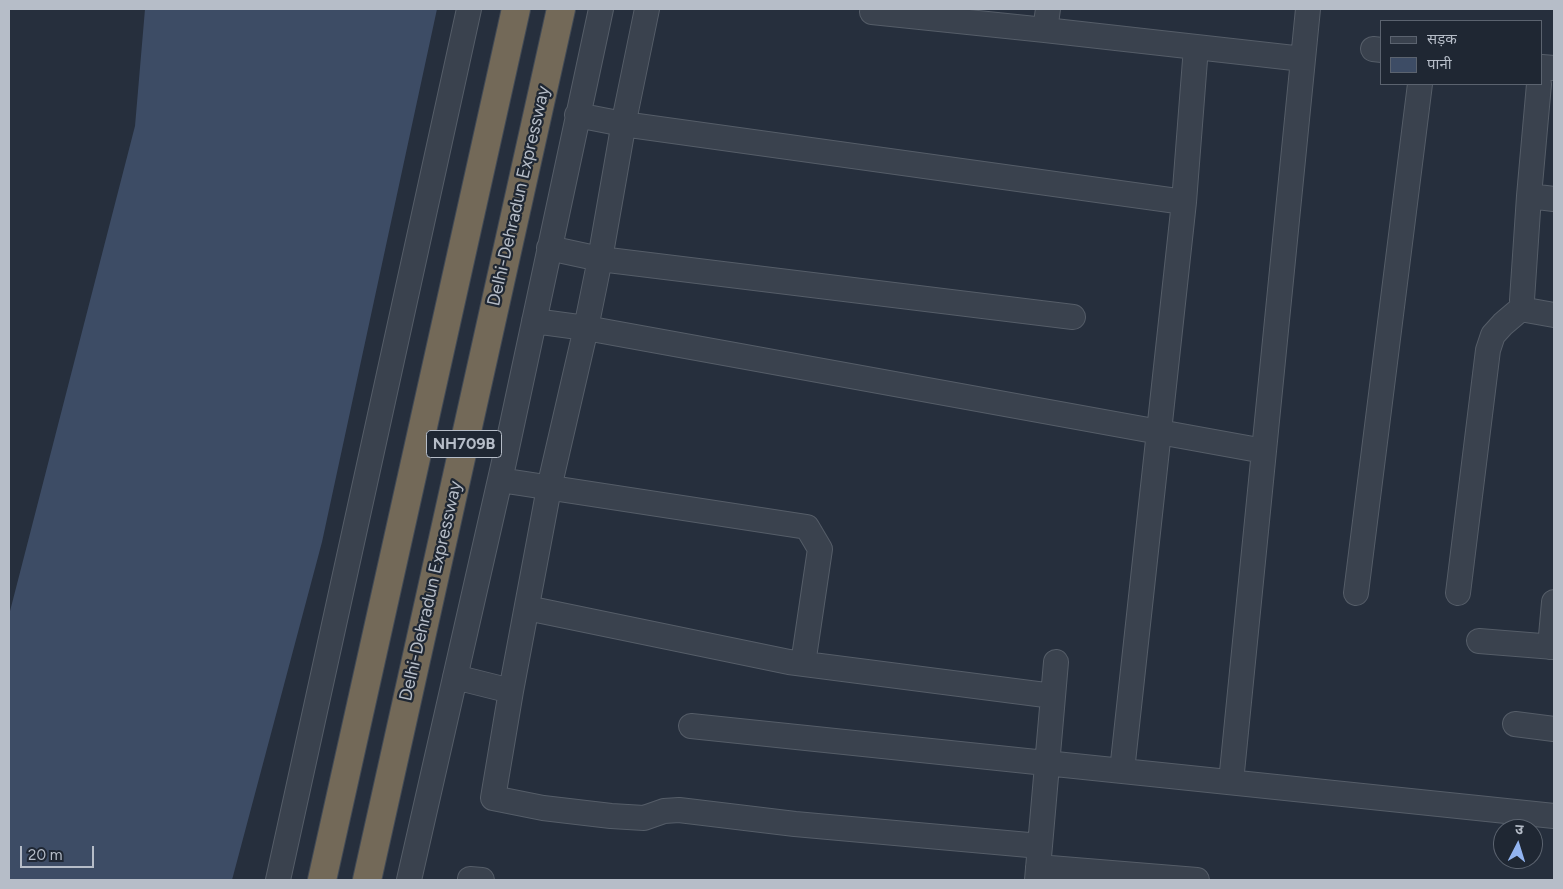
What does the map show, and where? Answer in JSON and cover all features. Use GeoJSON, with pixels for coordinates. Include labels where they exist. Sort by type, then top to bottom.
{"type":"FeatureCollection","features":[{"type":"Feature","properties":{"kind":"highway","name":"NH709B"},"geometry":{"type":"LineString","coordinates":[[322,880],[516,9]]}},
{"type":"Feature","properties":{"kind":"highway","name":"Delhi-Dehradun Expressway"},"geometry":{"type":"LineString","coordinates":[[367,880],[561,9]]}},
{"type":"Feature","properties":{"kind":"street"},"geometry":{"type":"LineString","coordinates":[[278,880],[470,9]]}},
{"type":"Feature","properties":{"kind":"street"},"geometry":{"type":"LineString","coordinates":[[600,9],[605,120],[597,258],[584,327],[545,488],[527,608],[506,690],[493,798],[543,808],[611,816],[644,818],[664,811],[678,810],[795,824],[1038,864],[1196,880]]}},
{"type":"Feature","properties":{"kind":"street"},"geometry":{"type":"LineString","coordinates":[[408,880],[465,680],[543,323],[557,249],[647,9]]}},
{"type":"Feature","properties":{"kind":"street"},"geometry":{"type":"LineString","coordinates":[[1231,782],[1308,9]]}},
{"type":"Feature","properties":{"kind":"street"},"geometry":{"type":"LineString","coordinates":[[872,12],[1047,19],[1196,47],[1303,59]]}},
{"type":"Feature","properties":{"kind":"street"},"geometry":{"type":"LineString","coordinates":[[1122,771],[1184,202],[1196,47]]}},
{"type":"Feature","properties":{"kind":"street"},"geometry":{"type":"LineString","coordinates":[[1356,593],[1420,85]]}},
{"type":"Feature","properties":{"kind":"street"},"geometry":{"type":"LineString","coordinates":[[1458,593],[1488,350],[1493,335],[1523,307],[1529,196],[1539,85]]}},
{"type":"Feature","properties":{"kind":"street"},"geometry":{"type":"LineString","coordinates":[[605,120],[1184,202]]}},
{"type":"Feature","properties":{"kind":"street"},"geometry":{"type":"LineString","coordinates":[[1529,196],[1554,199]]}},
{"type":"Feature","properties":{"kind":"street"},"geometry":{"type":"LineString","coordinates":[[557,249],[597,258],[1073,317]]}},
{"type":"Feature","properties":{"kind":"street"},"geometry":{"type":"LineString","coordinates":[[1523,307],[1533,312],[1554,315]]}},
{"type":"Feature","properties":{"kind":"street"},"geometry":{"type":"LineString","coordinates":[[543,323],[584,327],[1264,451]]}},
{"type":"Feature","properties":{"kind":"street"},"geometry":{"type":"LineString","coordinates":[[508,482],[806,527],[820,549],[802,664]]}},
{"type":"Feature","properties":{"kind":"street"},"geometry":{"type":"LineString","coordinates":[[1479,641],[1552,647],[1554,602]]}},
{"type":"Feature","properties":{"kind":"street"},"geometry":{"type":"LineString","coordinates":[[527,608],[802,664],[1053,696]]}},
{"type":"Feature","properties":{"kind":"street"},"geometry":{"type":"LineString","coordinates":[[1038,864],[1056,662]]}},
{"type":"Feature","properties":{"kind":"street"},"geometry":{"type":"LineString","coordinates":[[465,680],[506,690]]}},
{"type":"Feature","properties":{"kind":"street"},"geometry":{"type":"LineString","coordinates":[[1515,724],[1554,729]]}},
{"type":"Feature","properties":{"kind":"street"},"geometry":{"type":"LineString","coordinates":[[691,726],[1554,816]]}},
{"type":"Feature","properties":{"kind":"water"},"geometry":{"type":"Polygon","coordinates":[[[145,9],[437,9],[322,542],[232,880],[9,880],[9,615],[135,126],[145,9]]]}}]}
